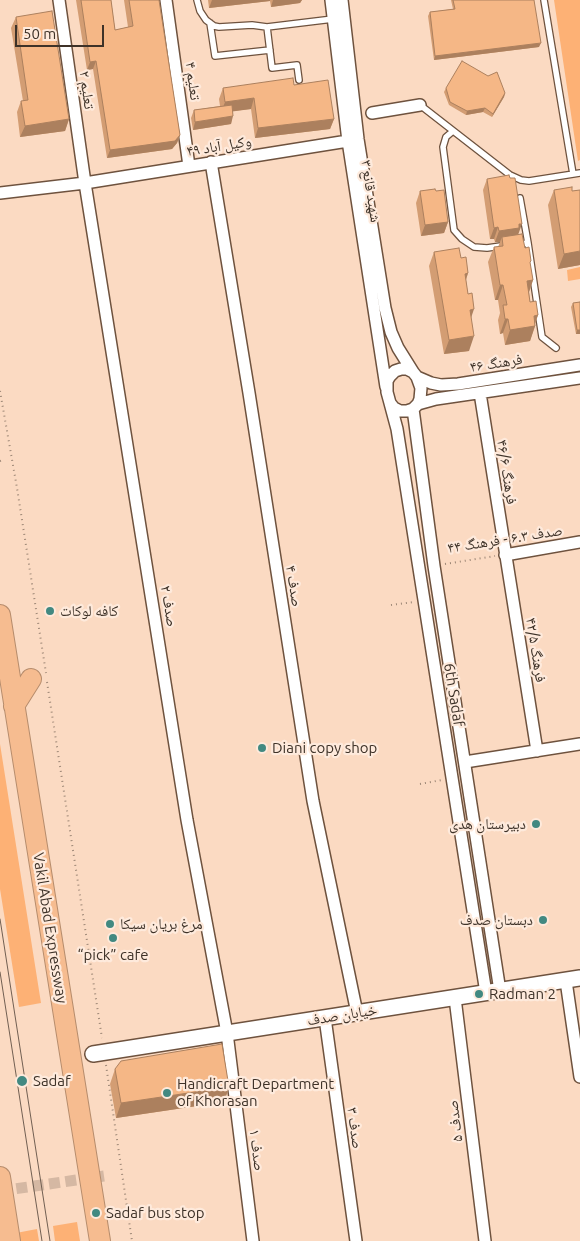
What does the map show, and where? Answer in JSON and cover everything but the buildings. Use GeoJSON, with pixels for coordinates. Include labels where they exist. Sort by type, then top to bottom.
{"type":"FeatureCollection","features":[{"type":"Feature","properties":{"kind":"highway","name":"Vakil Abad Expressway"},"geometry":{"type":"LineString","coordinates":[[0,615],[100,1241]]}},
{"type":"Feature","properties":{"kind":"highway"},"geometry":{"type":"LineString","coordinates":[[14,706],[31,679]]}},
{"type":"Feature","properties":{"kind":"highway"},"geometry":{"type":"LineString","coordinates":[[0,1177],[10,1241]]}},
{"type":"Feature","properties":{"kind":"street","name":"تعلیم ۲"},"geometry":{"type":"LineString","coordinates":[[59,0],[85,183]]}},
{"type":"Feature","properties":{"kind":"street","name":"تعلیم ۴"},"geometry":{"type":"LineString","coordinates":[[166,0],[190,166]]}},
{"type":"Feature","properties":{"kind":"street","name":"شهید قانع ۳"},"geometry":{"type":"LineString","coordinates":[[331,0],[353,140],[385,308],[391,332],[398,348],[415,375]]}},
{"type":"Feature","properties":{"kind":"street","name":"شهید قانع ۳"},"geometry":{"type":"LineString","coordinates":[[342,0],[353,140],[386,387]]}},
{"type":"Feature","properties":{"kind":"street"},"geometry":{"type":"LineString","coordinates":[[372,113],[420,105]]}},
{"type":"Feature","properties":{"kind":"street","name":"وکیل آباد ۴۹"},"geometry":{"type":"LineString","coordinates":[[0,192],[85,183],[353,140]]}},
{"type":"Feature","properties":{"kind":"street","name":"صدف ۴"},"geometry":{"type":"LineString","coordinates":[[211,162],[313,801],[357,1013]]}},
{"type":"Feature","properties":{"kind":"street","name":"صدف ۲"},"geometry":{"type":"LineString","coordinates":[[85,183],[187,820],[227,1033]]}},
{"type":"Feature","properties":{"kind":"street","name":"فرهنگ ۴۶"},"geometry":{"type":"LineString","coordinates":[[415,375],[441,386],[580,366]]}},
{"type":"Feature","properties":{"kind":"street"},"geometry":{"type":"LineString","coordinates":[[401,369],[415,375],[420,382],[421,393],[415,407],[407,411],[394,408],[388,398],[386,387],[390,376],[394,371],[401,369]]}},
{"type":"Feature","properties":{"kind":"street","name":"فرهنگ ۴۶"},"geometry":{"type":"LineString","coordinates":[[415,407],[436,399],[580,378]]}},
{"type":"Feature","properties":{"kind":"street","name":"فرهنگ ۴۶/۶"},"geometry":{"type":"LineString","coordinates":[[480,394],[505,555]]}},
{"type":"Feature","properties":{"kind":"street","name":"6th Sadaf"},"geometry":{"type":"LineString","coordinates":[[390,403],[397,429],[452,779],[493,992]]}},
{"type":"Feature","properties":{"kind":"street","name":"6th Sadaf"},"geometry":{"type":"LineString","coordinates":[[415,407],[434,566],[465,762],[493,992]]}},
{"type":"Feature","properties":{"kind":"street","name":"صدف ۶.۳ - فرهنگ ۴۴"},"geometry":{"type":"LineString","coordinates":[[505,555],[580,542]]}},
{"type":"Feature","properties":{"kind":"street","name":"فرهنگ ۴۲/۵"},"geometry":{"type":"LineString","coordinates":[[505,555],[537,751]]}},
{"type":"Feature","properties":{"kind":"street"},"geometry":{"type":"LineString","coordinates":[[428,627],[444,625]]}},
{"type":"Feature","properties":{"kind":"street"},"geometry":{"type":"LineString","coordinates":[[465,762],[580,744]]}},
{"type":"Feature","properties":{"kind":"street"},"geometry":{"type":"LineString","coordinates":[[573,980],[580,1077]]}},
{"type":"Feature","properties":{"kind":"street","name":"خیابان صدف"},"geometry":{"type":"LineString","coordinates":[[98,1053],[573,980]]}},
{"type":"Feature","properties":{"kind":"street","name":"صدف ۵"},"geometry":{"type":"LineString","coordinates":[[455,998],[485,1241]]}},
{"type":"Feature","properties":{"kind":"street","name":"صدف ۳"},"geometry":{"type":"LineString","coordinates":[[325,1018],[356,1241]]}},
{"type":"Feature","properties":{"kind":"street","name":"صدف ۱"},"geometry":{"type":"LineString","coordinates":[[227,1033],[253,1241]]}},
{"type":"Feature","properties":{"kind":"lane"},"geometry":{"type":"LineString","coordinates":[[197,0],[200,11],[206,20],[219,27],[252,25],[267,27],[333,19]]}},
{"type":"Feature","properties":{"kind":"lane"},"geometry":{"type":"LineString","coordinates":[[544,0],[573,174]]}},
{"type":"Feature","properties":{"kind":"lane"},"geometry":{"type":"LineString","coordinates":[[210,23],[215,56],[270,50]]}},
{"type":"Feature","properties":{"kind":"lane"},"geometry":{"type":"LineString","coordinates":[[267,27],[272,68],[297,65],[299,80]]}},
{"type":"Feature","properties":{"kind":"lane"},"geometry":{"type":"LineString","coordinates":[[420,105],[510,175],[521,180],[529,181],[580,173]]}},
{"type":"Feature","properties":{"kind":"lane"},"geometry":{"type":"LineString","coordinates":[[453,131],[446,137],[443,147],[454,230],[474,248],[528,243]]}},
{"type":"Feature","properties":{"kind":"lane"},"geometry":{"type":"LineString","coordinates":[[520,198],[542,337],[556,348]]}},
{"type":"Feature","properties":{"kind":"path"},"geometry":{"type":"LineString","coordinates":[[0,391],[17,488],[98,1053],[132,1241]]}},
{"type":"Feature","properties":{"kind":"path","name":"صدف ۶.۳ - فرهنگ ۴۴"},"geometry":{"type":"LineString","coordinates":[[434,566],[505,555]]}},
{"type":"Feature","properties":{"kind":"path"},"geometry":{"type":"LineString","coordinates":[[391,606],[424,601]]}},
{"type":"Feature","properties":{"kind":"path"},"geometry":{"type":"LineString","coordinates":[[420,784],[452,779]]}},
{"type":"Feature","properties":{"kind":"shaded area"},"geometry":{"type":"Polygon","coordinates":[[[554,0],[580,0],[580,160],[578,161],[554,0]]]}},
{"type":"Feature","properties":{"kind":"shaded area"},"geometry":{"type":"Polygon","coordinates":[[[580,267],[580,279],[568,281],[567,270],[580,267]]]}},
{"type":"Feature","properties":{"kind":"shaded area"},"geometry":{"type":"Polygon","coordinates":[[[0,744],[41,1003],[19,1007],[0,889],[0,744]]]}},
{"type":"Feature","properties":{"kind":"shaded area"},"geometry":{"type":"Polygon","coordinates":[[[77,1222],[80,1241],[55,1241],[53,1226],[77,1222]]]}},
{"type":"Feature","properties":{"kind":"shaded area"},"geometry":{"type":"Polygon","coordinates":[[[37,1229],[39,1241],[17,1241],[16,1233],[37,1229]]]}},
{"type":"Feature","properties":{"kind":"tunnel"},"geometry":{"type":"LineString","coordinates":[[0,1191],[104,1176]]}},
{"type":"Feature","properties":{"kind":"tram line"},"geometry":{"type":"LineString","coordinates":[[0,919],[50,1241]]}},
{"type":"Feature","properties":{"kind":"tram line"},"geometry":{"type":"LineString","coordinates":[[0,972],[42,1241]]}},
{"type":"Feature","properties":{"kind":"place","name":"کافه لوکات"},"geometry":{"type":"Point","coordinates":[50,611]}},
{"type":"Feature","properties":{"kind":"place","name":"Diani copy shop"},"geometry":{"type":"Point","coordinates":[262,748]}},
{"type":"Feature","properties":{"kind":"place","name":"دبیرستان هدی"},"geometry":{"type":"Point","coordinates":[536,824]}},
{"type":"Feature","properties":{"kind":"place","name":"دبستان صدف"},"geometry":{"type":"Point","coordinates":[543,920]}},
{"type":"Feature","properties":{"kind":"place","name":"مرغ بریان سیکا"},"geometry":{"type":"Point","coordinates":[110,924]}},
{"type":"Feature","properties":{"kind":"place","name":"“pick” cafe"},"geometry":{"type":"Point","coordinates":[113,938]}},
{"type":"Feature","properties":{"kind":"place","name":"Radman 2"},"geometry":{"type":"Point","coordinates":[479,994]}},
{"type":"Feature","properties":{"kind":"place","name":"Sadaf"},"geometry":{"type":"Point","coordinates":[22,1081]}},
{"type":"Feature","properties":{"kind":"place","name":"Handicraft Department of Khorasan"},"geometry":{"type":"Point","coordinates":[167,1093]}},
{"type":"Feature","properties":{"kind":"place","name":"Sadaf bus stop"},"geometry":{"type":"Point","coordinates":[96,1213]}}]}
